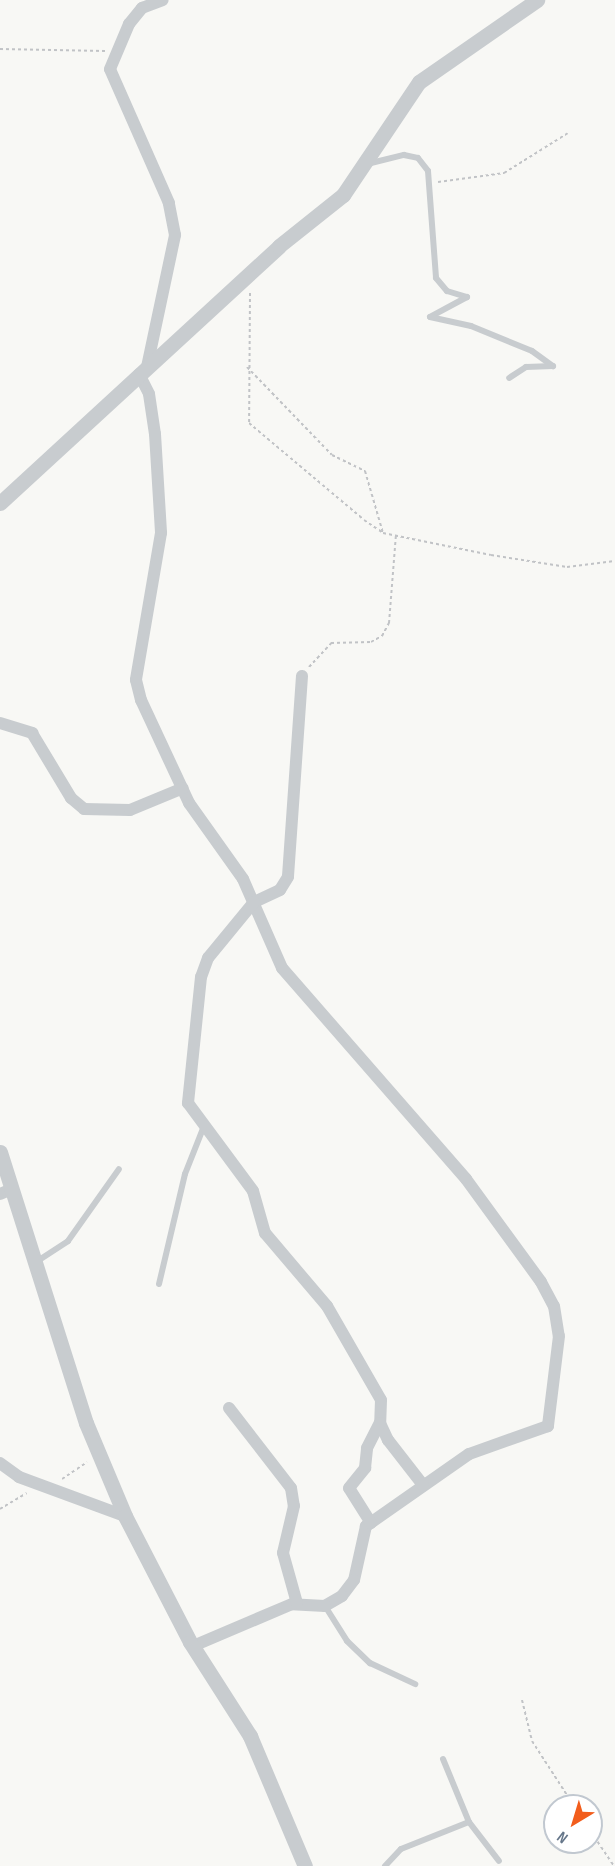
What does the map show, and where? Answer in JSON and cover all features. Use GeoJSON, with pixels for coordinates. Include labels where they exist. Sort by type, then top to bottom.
{"type":"FeatureCollection","features":[{"type":"Feature","properties":{"kind":"street"},"geometry":{"type":"LineString","coordinates":[[163,0],[142,8],[117,51],[110,69],[115,87],[146,146],[175,235],[143,371],[155,434],[161,533],[136,680],[183,788],[254,902],[264,936],[282,968],[427,1128],[554,1306],[560,1336],[548,1426],[469,1454],[371,1523],[360,1538],[354,1580],[342,1596],[325,1606],[297,1603],[193,1646]]}},
{"type":"Feature","properties":{"kind":"street"},"geometry":{"type":"LineString","coordinates":[[0,503],[245,279],[343,195],[419,82],[537,0]]}},
{"type":"Feature","properties":{"kind":"street"},"geometry":{"type":"LineString","coordinates":[[302,676],[288,877],[280,890],[254,902],[208,958],[201,977],[186,1088],[188,1103],[253,1191],[265,1233],[327,1306],[381,1400],[380,1423],[367,1448],[365,1467],[350,1488],[371,1523]]}},
{"type":"Feature","properties":{"kind":"street"},"geometry":{"type":"LineString","coordinates":[[0,723],[32,733],[71,798],[84,809],[130,810],[183,788]]}},
{"type":"Feature","properties":{"kind":"street"},"geometry":{"type":"LineString","coordinates":[[0,1152],[6,1192],[36,1262],[86,1423],[125,1516],[193,1646],[250,1736],[305,1866]]}},
{"type":"Feature","properties":{"kind":"street"},"geometry":{"type":"LineString","coordinates":[[228,1408],[291,1488],[294,1506],[283,1553],[297,1603]]}},
{"type":"Feature","properties":{"kind":"street"},"geometry":{"type":"LineString","coordinates":[[380,1423],[423,1485]]}},
{"type":"Feature","properties":{"kind":"street"},"geometry":{"type":"LineString","coordinates":[[0,1463],[19,1477],[125,1516]]}},
{"type":"Feature","properties":{"kind":"lane"},"geometry":{"type":"LineString","coordinates":[[366,164],[404,155],[418,158],[432,183],[436,278],[447,291],[467,297],[430,317],[471,326],[532,351],[553,366],[526,368],[509,378]]}},
{"type":"Feature","properties":{"kind":"lane"},"geometry":{"type":"LineString","coordinates":[[159,1284],[185,1174],[204,1126]]}},
{"type":"Feature","properties":{"kind":"lane"},"geometry":{"type":"LineString","coordinates":[[36,1262],[68,1242],[119,1169]]}},
{"type":"Feature","properties":{"kind":"lane"},"geometry":{"type":"LineString","coordinates":[[325,1606],[347,1641],[370,1663],[415,1684]]}},
{"type":"Feature","properties":{"kind":"lane"},"geometry":{"type":"LineString","coordinates":[[443,1759],[469,1822],[499,1861]]}},
{"type":"Feature","properties":{"kind":"lane"},"geometry":{"type":"LineString","coordinates":[[385,1866],[401,1848],[469,1822]]}},
{"type":"Feature","properties":{"kind":"path"},"geometry":{"type":"LineString","coordinates":[[0,49],[117,51]]}},
{"type":"Feature","properties":{"kind":"path"},"geometry":{"type":"LineString","coordinates":[[432,183],[504,173],[568,133]]}},
{"type":"Feature","properties":{"kind":"path"},"geometry":{"type":"LineString","coordinates":[[245,279],[250,297],[245,403],[258,434],[383,533],[567,567],[615,561]]}},
{"type":"Feature","properties":{"kind":"path"},"geometry":{"type":"LineString","coordinates":[[247,367],[332,455],[365,471],[383,533]]}},
{"type":"Feature","properties":{"kind":"path"},"geometry":{"type":"LineString","coordinates":[[302,676],[331,643],[370,642],[382,636],[389,623],[396,535]]}},
{"type":"Feature","properties":{"kind":"path"},"geometry":{"type":"LineString","coordinates":[[522,1700],[532,1742],[566,1794]]}},
{"type":"Feature","properties":{"kind":"path"},"geometry":{"type":"LineString","coordinates":[[603,1850],[614,1866]]}}]}
